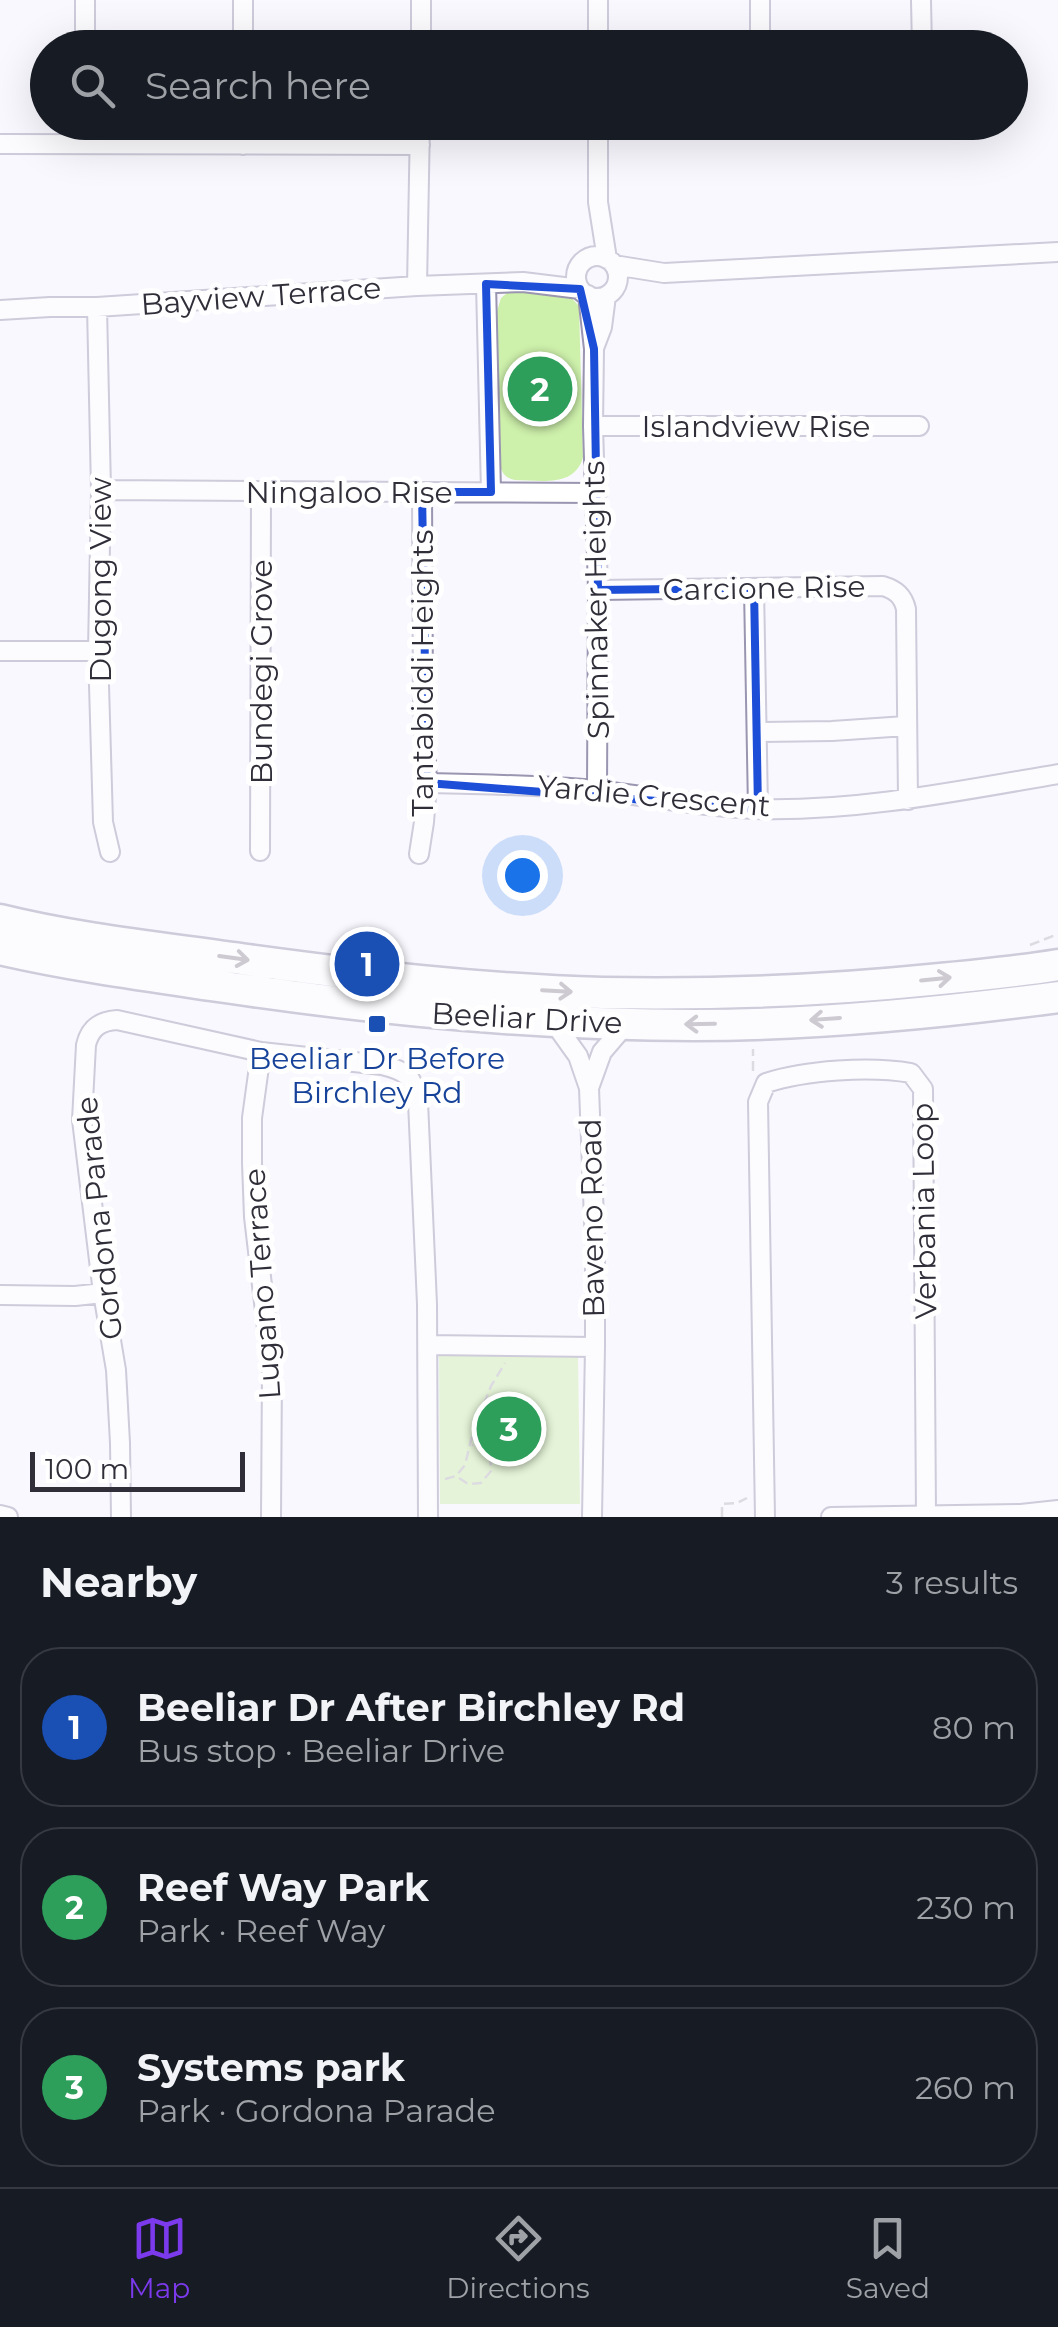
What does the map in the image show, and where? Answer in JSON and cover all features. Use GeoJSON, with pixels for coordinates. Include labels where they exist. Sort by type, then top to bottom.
{"type":"FeatureCollection","features":[{"type":"Feature","properties":{"kind":"highway","name":"Beeliar Drive"},"geometry":{"type":"LineString","coordinates":[[14,923],[119,942],[386,977],[600,993],[812,990],[1050,970]]}},
{"type":"Feature","properties":{"kind":"highway"},"geometry":{"type":"LineString","coordinates":[[14,923],[50,941],[167,963],[172,968],[170,979]]}},
{"type":"Feature","properties":{"kind":"highway","name":"Beeliar Drive"},"geometry":{"type":"LineString","coordinates":[[0,949],[75,965],[392,1009],[553,1021],[773,1023],[947,1011],[1058,997]]}},
{"type":"Feature","properties":{"kind":"street"},"geometry":{"type":"LineString","coordinates":[[86,0],[86,30]]}},
{"type":"Feature","properties":{"kind":"street"},"geometry":{"type":"LineString","coordinates":[[243,0],[243,30]]}},
{"type":"Feature","properties":{"kind":"street"},"geometry":{"type":"LineString","coordinates":[[421,0],[421,30]]}},
{"type":"Feature","properties":{"kind":"street"},"geometry":{"type":"LineString","coordinates":[[598,0],[598,30]]}},
{"type":"Feature","properties":{"kind":"street"},"geometry":{"type":"LineString","coordinates":[[760,0],[760,30]]}},
{"type":"Feature","properties":{"kind":"street"},"geometry":{"type":"LineString","coordinates":[[921,0],[922,30]]}},
{"type":"Feature","properties":{"kind":"street"},"geometry":{"type":"LineString","coordinates":[[244,140],[244,146]]}},
{"type":"Feature","properties":{"kind":"street"},"geometry":{"type":"LineString","coordinates":[[417,286],[420,140]]}},
{"type":"Feature","properties":{"kind":"street"},"geometry":{"type":"LineString","coordinates":[[598,140],[598,202],[611,262],[618,274],[597,291],[576,279],[598,202]]}},
{"type":"Feature","properties":{"kind":"street"},"geometry":{"type":"LineString","coordinates":[[0,144],[420,145]]}},
{"type":"Feature","properties":{"kind":"street","name":"Bayview Terrace"},"geometry":{"type":"LineString","coordinates":[[0,310],[523,282],[597,291],[664,273],[1058,252]]}},
{"type":"Feature","properties":{"kind":"street"},"geometry":{"type":"LineString","coordinates":[[582,264],[598,256],[611,262]]}},
{"type":"Feature","properties":{"kind":"street","name":"Bayview Terrace"},"geometry":{"type":"LineString","coordinates":[[611,262],[664,273]]}},
{"type":"Feature","properties":{"kind":"street","name":"Bayview Terrace"},"geometry":{"type":"LineString","coordinates":[[523,282],[582,264]]}},
{"type":"Feature","properties":{"kind":"street"},"geometry":{"type":"LineString","coordinates":[[486,284],[491,492]]}},
{"type":"Feature","properties":{"kind":"street","name":"Spinnaker Heights"},"geometry":{"type":"LineString","coordinates":[[597,291],[602,327],[594,349],[593,426],[598,590],[597,790]]}},
{"type":"Feature","properties":{"kind":"street","name":"Dugong View"},"geometry":{"type":"LineString","coordinates":[[97,307],[102,822],[110,852]]}},
{"type":"Feature","properties":{"kind":"street","name":"Islandview Rise"},"geometry":{"type":"LineString","coordinates":[[593,426],[919,426]]}},
{"type":"Feature","properties":{"kind":"street","name":"Ningaloo Rise"},"geometry":{"type":"LineString","coordinates":[[100,490],[596,493]]}},
{"type":"Feature","properties":{"kind":"street","name":"Bundegi Grove"},"geometry":{"type":"LineString","coordinates":[[260,852],[261,492]]}},
{"type":"Feature","properties":{"kind":"street","name":"Tantabiddi Heights"},"geometry":{"type":"LineString","coordinates":[[419,854],[427,783],[422,492]]}},
{"type":"Feature","properties":{"kind":"street","name":"Carcione Rise"},"geometry":{"type":"LineString","coordinates":[[598,590],[883,586],[898,594],[906,608],[908,800]]}},
{"type":"Feature","properties":{"kind":"street"},"geometry":{"type":"LineString","coordinates":[[754,588],[758,809]]}},
{"type":"Feature","properties":{"kind":"street"},"geometry":{"type":"LineString","coordinates":[[0,652],[98,651]]}},
{"type":"Feature","properties":{"kind":"street"},"geometry":{"type":"LineString","coordinates":[[757,732],[832,732],[906,726]]}},
{"type":"Feature","properties":{"kind":"street","name":"Yardie Crescent"},"geometry":{"type":"LineString","coordinates":[[427,783],[597,790],[758,809],[908,800],[1058,774]]}},
{"type":"Feature","properties":{"kind":"street","name":"Gordona Parade"},"geometry":{"type":"LineString","coordinates":[[121,1517],[119,1406],[82,1120],[89,1034],[106,1021],[117,1020],[261,1052],[382,1065],[398,1069],[412,1080],[418,1102],[428,1345],[428,1517]]}},
{"type":"Feature","properties":{"kind":"street","name":"Baveno Road"},"geometry":{"type":"LineString","coordinates":[[553,1021],[578,1056],[589,1088],[596,1246],[592,1517]]}},
{"type":"Feature","properties":{"kind":"street","name":"Baveno Road"},"geometry":{"type":"LineString","coordinates":[[589,1088],[602,1052],[626,1024]]}},
{"type":"Feature","properties":{"kind":"street","name":"Lugano Terrace"},"geometry":{"type":"LineString","coordinates":[[261,1052],[252,1118],[252,1163],[272,1371],[271,1517]]}},
{"type":"Feature","properties":{"kind":"street","name":"Verbania Loop"},"geometry":{"type":"LineString","coordinates":[[765,1517],[758,1102],[766,1083],[788,1076],[884,1068],[911,1073],[923,1088],[926,1515]]}},
{"type":"Feature","properties":{"kind":"street"},"geometry":{"type":"LineString","coordinates":[[0,1295],[104,1294]]}},
{"type":"Feature","properties":{"kind":"street"},"geometry":{"type":"LineString","coordinates":[[428,1345],[594,1348]]}},
{"type":"Feature","properties":{"kind":"street"},"geometry":{"type":"LineString","coordinates":[[831,1517],[1058,1510]]}},
{"type":"Feature","properties":{"kind":"street"},"geometry":{"type":"LineString","coordinates":[[0,1516],[8,1517]]}},
{"type":"Feature","properties":{"kind":"path"},"geometry":{"type":"LineString","coordinates":[[428,1478],[456,1476],[465,1464],[491,1386],[510,1359]]}},
{"type":"Feature","properties":{"kind":"path"},"geometry":{"type":"LineString","coordinates":[[456,1476],[468,1484],[481,1483],[491,1471],[490,1455],[470,1444]]}},
{"type":"Feature","properties":{"kind":"highlighted area"},"geometry":{"type":"Polygon","coordinates":[[[486,284],[580,289],[594,349],[598,590],[754,588],[758,809],[427,783],[422,492],[491,492],[486,284]]]}},
{"type":"Feature","properties":{"kind":"green space"},"geometry":{"type":"Polygon","coordinates":[[[512,289],[564,290],[579,306],[583,457],[573,474],[565,478],[515,480],[505,475],[499,463],[497,311],[501,298],[512,289]]]}},
{"type":"Feature","properties":{"kind":"green space"},"geometry":{"type":"Polygon","coordinates":[[[439,1354],[578,1354],[580,1504],[440,1504],[439,1354]]]}},
{"type":"Feature","properties":{"kind":"place","name":"Reef Way Park"},"geometry":{"type":"Point","coordinates":[540,389]}},
{"type":"Feature","properties":{"kind":"place","name":"Beeliar Dr After Birchley Rd"},"geometry":{"type":"Point","coordinates":[367,964]}},
{"type":"Feature","properties":{"kind":"place","name":"Beeliar Dr Before Birchley Rd"},"geometry":{"type":"Point","coordinates":[377,1024]}},
{"type":"Feature","properties":{"kind":"place","name":"Systems park"},"geometry":{"type":"Point","coordinates":[509,1429]}}]}
